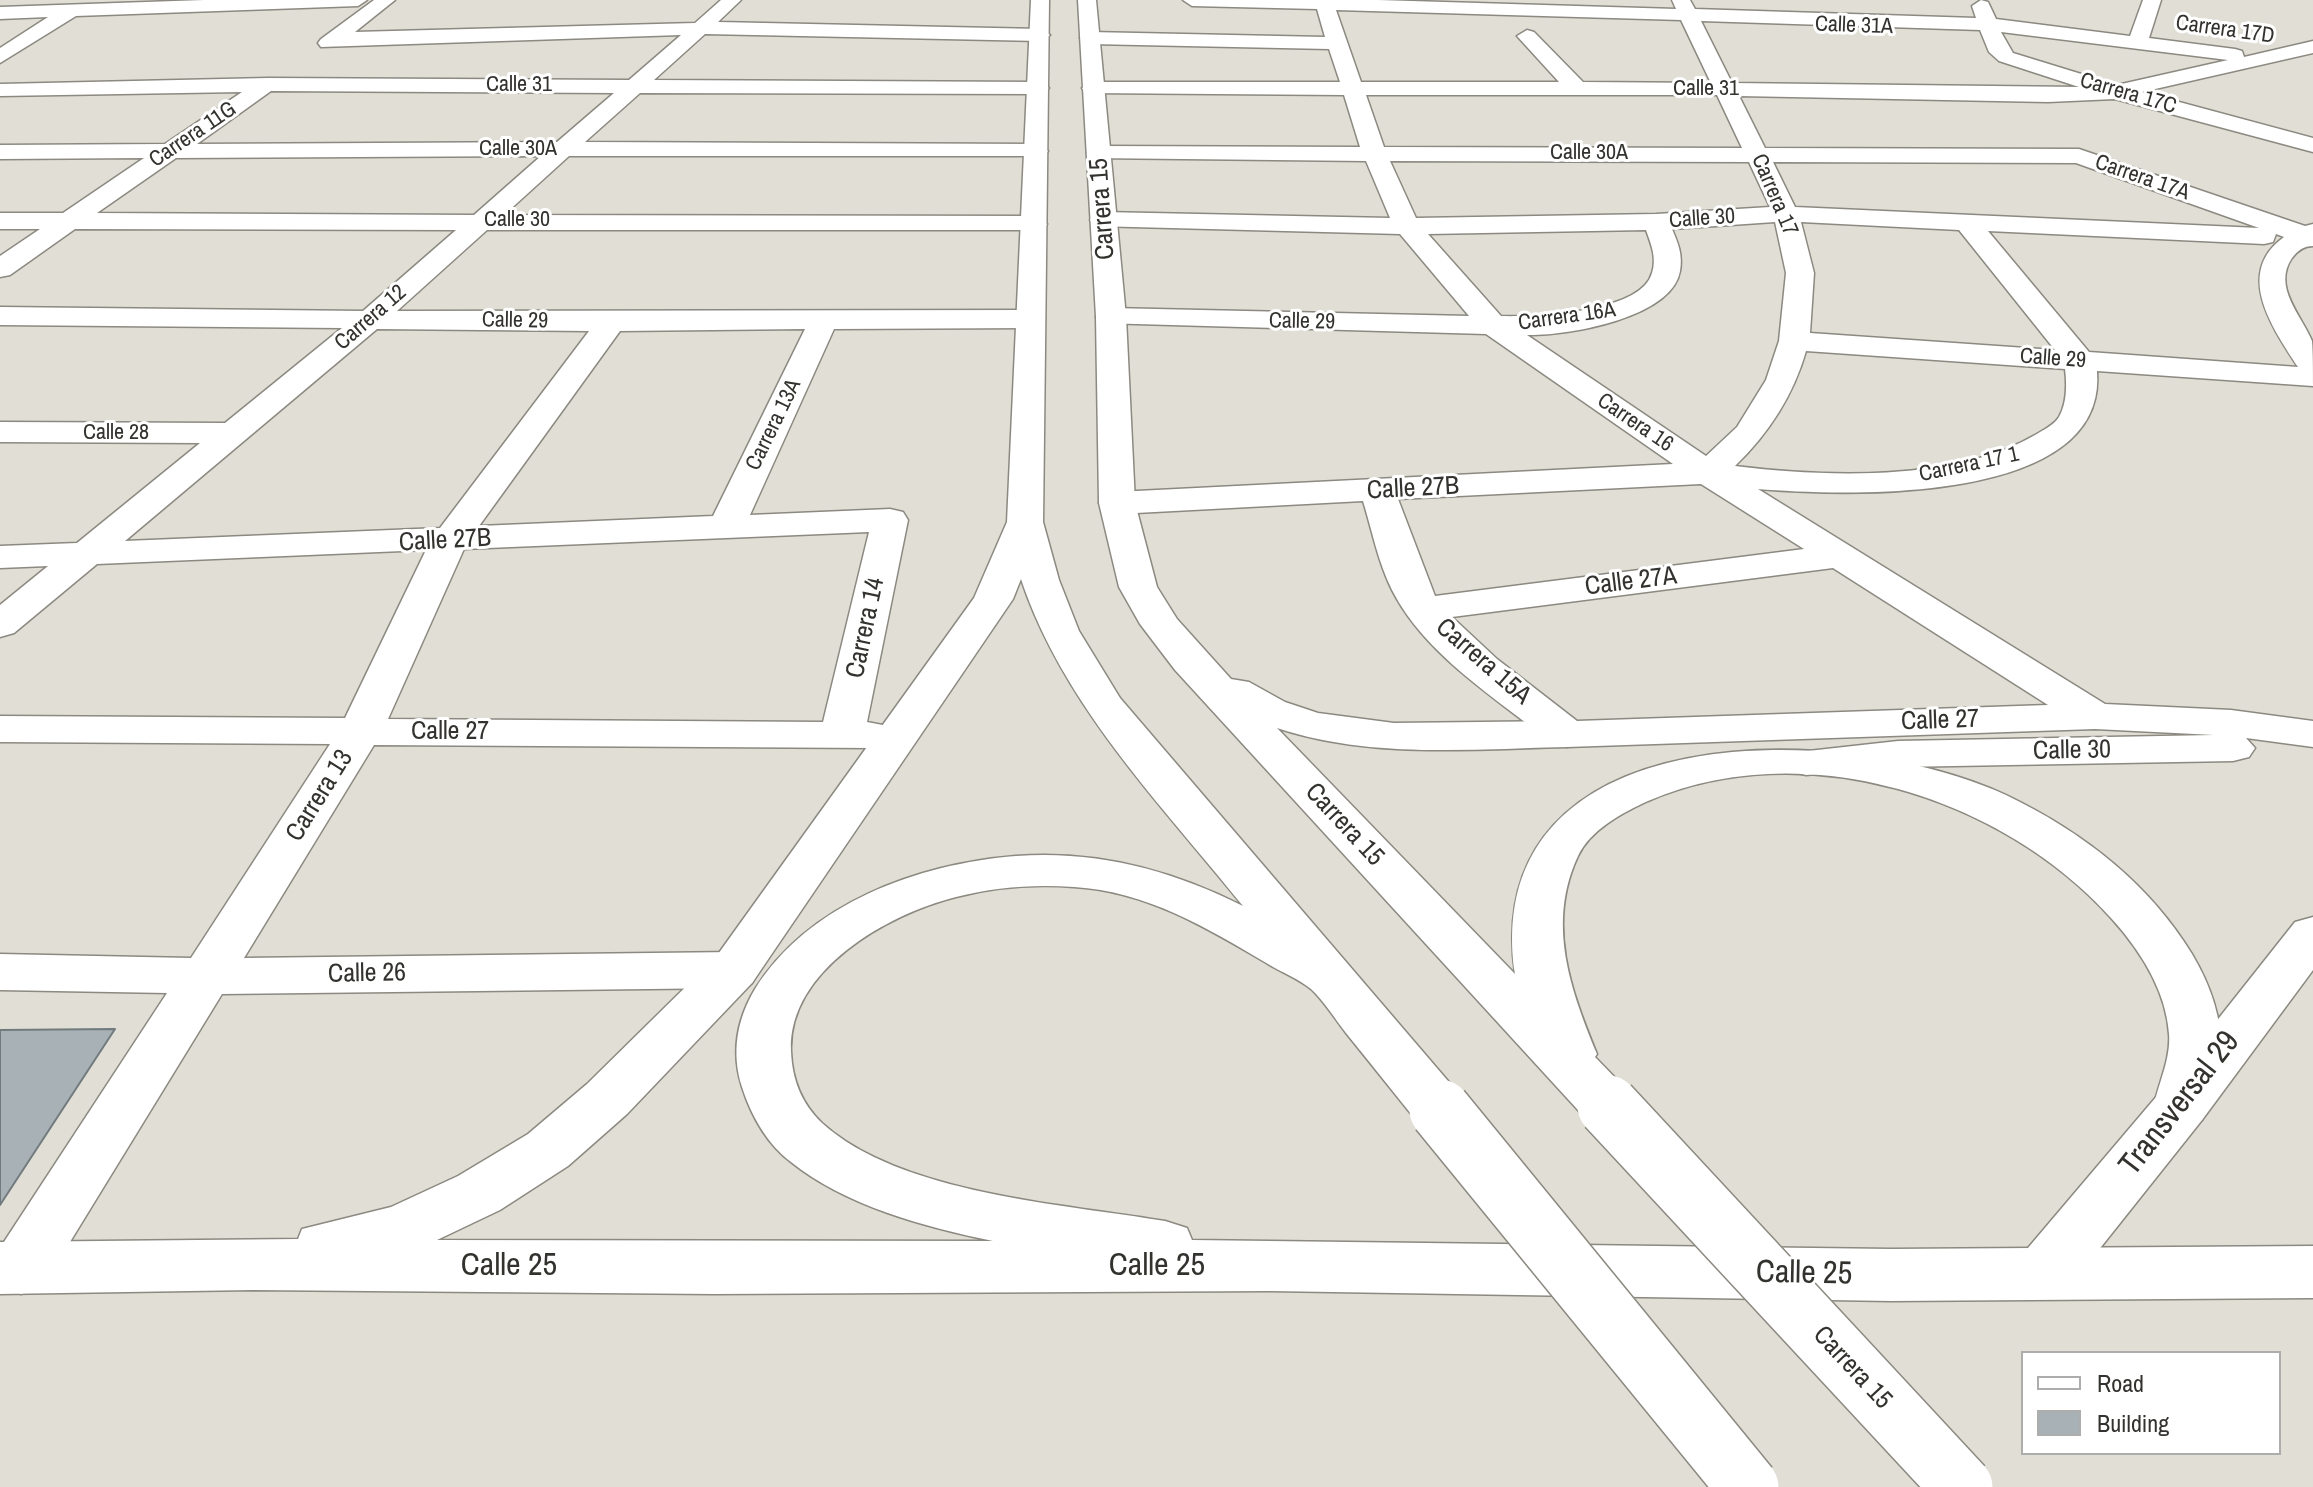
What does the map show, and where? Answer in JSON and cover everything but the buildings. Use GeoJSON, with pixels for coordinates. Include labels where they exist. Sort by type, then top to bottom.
{"type":"FeatureCollection","features":[{"type":"Feature","properties":{"kind":"street"},"geometry":{"type":"LineString","coordinates":[[0,13],[80,5],[358,0]]}},
{"type":"Feature","properties":{"kind":"street","name":"Carrera 11G"},"geometry":{"type":"LineString","coordinates":[[0,269],[335,39],[386,0]]}},
{"type":"Feature","properties":{"kind":"street","name":"Carrera 12"},"geometry":{"type":"LineString","coordinates":[[0,625],[371,319],[732,0]]}},
{"type":"Feature","properties":{"kind":"street","name":"Carrera 15"},"geometry":{"type":"LineString","coordinates":[[1087,0],[1111,317],[1117,503],[1138,587],[1160,624],[1190,661],[1962,1487]]}},
{"type":"Feature","properties":{"kind":"street","name":"Carrera 17D"},"geometry":{"type":"LineString","coordinates":[[1192,0],[1686,8],[1986,24],[2263,58],[2313,71]]}},
{"type":"Feature","properties":{"kind":"street"},"geometry":{"type":"LineString","coordinates":[[1979,0],[1986,24],[2008,58]]}},
{"type":"Feature","properties":{"kind":"street"},"geometry":{"type":"LineString","coordinates":[[2138,42],[2152,0]]}},
{"type":"Feature","properties":{"kind":"street","name":"Carrera 16"},"geometry":{"type":"LineString","coordinates":[[1324,2],[1374,153],[1407,226],[1493,325],[1708,473],[2095,716]]}},
{"type":"Feature","properties":{"kind":"street"},"geometry":{"type":"LineString","coordinates":[[0,57],[80,5]]}},
{"type":"Feature","properties":{"kind":"street","name":"Carrera 17"},"geometry":{"type":"LineString","coordinates":[[1686,8],[1713,46],[1727,89],[1786,214],[1800,273],[1794,341],[1782,380],[1750,433],[1708,473]]}},
{"type":"Feature","properties":{"kind":"street"},"geometry":{"type":"LineString","coordinates":[[335,39],[1040,17],[1025,522],[1040,580],[1059,631],[1103,704],[1748,1487]]}},
{"type":"Feature","properties":{"kind":"street"},"geometry":{"type":"LineString","coordinates":[[1527,36],[1577,89]]}},
{"type":"Feature","properties":{"kind":"street"},"geometry":{"type":"LineString","coordinates":[[1090,38],[1340,43]]}},
{"type":"Feature","properties":{"kind":"street","name":"Calle 31"},"geometry":{"type":"LineString","coordinates":[[1093,88],[1727,89],[2048,95],[2116,92],[2313,47]]}},
{"type":"Feature","properties":{"kind":"street"},"geometry":{"type":"LineString","coordinates":[[1970,54],[2008,58]]}},
{"type":"Feature","properties":{"kind":"street","name":"Carrera 17C"},"geometry":{"type":"LineString","coordinates":[[2008,58],[2116,92],[2313,145]]}},
{"type":"Feature","properties":{"kind":"street","name":"Carrera 17A"},"geometry":{"type":"LineString","coordinates":[[2008,58],[2048,95],[2079,156],[2308,236]]}},
{"type":"Feature","properties":{"kind":"street","name":"Calle 31"},"geometry":{"type":"LineString","coordinates":[[0,90],[267,85],[1038,88]]}},
{"type":"Feature","properties":{"kind":"street","name":"Calle 30A"},"geometry":{"type":"LineString","coordinates":[[0,152],[566,149],[1036,151]]}},
{"type":"Feature","properties":{"kind":"street","name":"Calle 30A"},"geometry":{"type":"LineString","coordinates":[[1099,153],[2079,156]]}},
{"type":"Feature","properties":{"kind":"street","name":"Calle 30"},"geometry":{"type":"LineString","coordinates":[[1103,220],[1407,226],[1656,222],[1786,214],[2308,236]]}},
{"type":"Feature","properties":{"kind":"street","name":"Calle 30"},"geometry":{"type":"LineString","coordinates":[[0,221],[1034,224]]}},
{"type":"Feature","properties":{"kind":"street"},"geometry":{"type":"LineString","coordinates":[[1966,221],[2080,361]]}},
{"type":"Feature","properties":{"kind":"street","name":"Carrera 16A"},"geometry":{"type":"LineString","coordinates":[[1493,325],[1534,326],[1633,306],[1664,283],[1671,261],[1667,241],[1656,222]]}},
{"type":"Feature","properties":{"kind":"street"},"geometry":{"type":"LineString","coordinates":[[2308,236],[2286,246],[2275,261],[2271,279],[2276,310],[2313,366]]}},
{"type":"Feature","properties":{"kind":"street"},"geometry":{"type":"LineString","coordinates":[[2276,310],[2313,311]]}},
{"type":"Feature","properties":{"kind":"street","name":"Calle 29"},"geometry":{"type":"LineString","coordinates":[[0,316],[611,322],[1030,319]]}},
{"type":"Feature","properties":{"kind":"street","name":"Calle 29"},"geometry":{"type":"LineString","coordinates":[[1111,317],[1493,325]]}},
{"type":"Feature","properties":{"kind":"street","name":"Carrera 13"},"geometry":{"type":"LineString","coordinates":[[11,1268],[206,976],[361,731],[449,541],[611,322]]}},
{"type":"Feature","properties":{"kind":"street","name":"Carrera 13A"},"geometry":{"type":"LineString","coordinates":[[726,527],[823,322]]}},
{"type":"Feature","properties":{"kind":"street","name":"Calle 29"},"geometry":{"type":"LineString","coordinates":[[1794,341],[2313,377]]}},
{"type":"Feature","properties":{"kind":"street","name":"Carrera 17 1"},"geometry":{"type":"LineString","coordinates":[[1708,473],[1756,480],[1859,483],[1945,474],[2017,459],[2063,433],[2075,414],[2084,386],[2080,361]]}},
{"type":"Feature","properties":{"kind":"street","name":"Calle 28"},"geometry":{"type":"LineString","coordinates":[[0,432],[232,433]]}},
{"type":"Feature","properties":{"kind":"street","name":"Calle 27B"},"geometry":{"type":"LineString","coordinates":[[1117,503],[1708,473]]}},
{"type":"Feature","properties":{"kind":"street","name":"Carrera 15A"},"geometry":{"type":"LineString","coordinates":[[1378,491],[1406,575],[1424,609],[1450,638],[1567,734]]}},
{"type":"Feature","properties":{"kind":"street","name":"Calle 27B"},"geometry":{"type":"LineString","coordinates":[[0,557],[82,557],[890,520]]}},
{"type":"Feature","properties":{"kind":"street","name":"Carrera 14"},"geometry":{"type":"LineString","coordinates":[[842,735],[890,520]]}},
{"type":"Feature","properties":{"kind":"street"},"geometry":{"type":"LineString","coordinates":[[253,1264],[402,1229],[479,1193],[548,1150],[572,1130],[734,970],[993,599],[1025,522]]}},
{"type":"Feature","properties":{"kind":"street","name":"Calle 27A"},"geometry":{"type":"LineString","coordinates":[[1424,609],[1838,556]]}},
{"type":"Feature","properties":{"kind":"street","name":"Calle 27"},"geometry":{"type":"LineString","coordinates":[[1190,661],[1266,710],[1324,730],[1356,734],[1567,734],[2095,716],[2231,723],[2313,736]]}},
{"type":"Feature","properties":{"kind":"street","name":"Calle 27"},"geometry":{"type":"LineString","coordinates":[[0,729],[899,735]]}},
{"type":"Feature","properties":{"kind":"street","name":"Calle 30"},"geometry":{"type":"LineString","coordinates":[[1784,764],[1898,754],[2190,750],[2313,736]]}},
{"type":"Feature","properties":{"kind":"street"},"geometry":{"type":"LineString","coordinates":[[1592,1089],[1540,972],[1541,902],[1555,853],[1570,831],[1590,814],[1636,789],[1697,772],[1784,764],[1880,772],[1967,794],[2024,821],[2107,879],[2161,945],[2184,990],[2196,1036],[2182,1105]]}},
{"type":"Feature","properties":{"kind":"street"},"geometry":{"type":"LineString","coordinates":[[1270,1265],[980,1212],[879,1185],[821,1154],[783,1118],[773,1101],[766,1076],[762,1055],[765,1027],[773,1003],[788,980],[831,938],[919,892],[1012,872],[1079,871],[1181,894],[1330,977]]}},
{"type":"Feature","properties":{"kind":"street","name":"Transversal 29"},"geometry":{"type":"LineString","coordinates":[[2044,1273],[2182,1105],[2313,934]]}},
{"type":"Feature","properties":{"kind":"street","name":"Calle 26"},"geometry":{"type":"LineString","coordinates":[[0,972],[206,976],[734,970]]}},
{"type":"Feature","properties":{"kind":"street","name":"Calle 25"},"geometry":{"type":"LineString","coordinates":[[11,1268],[253,1264],[714,1268],[1270,1265],[1891,1275],[2313,1272]]}}]}
